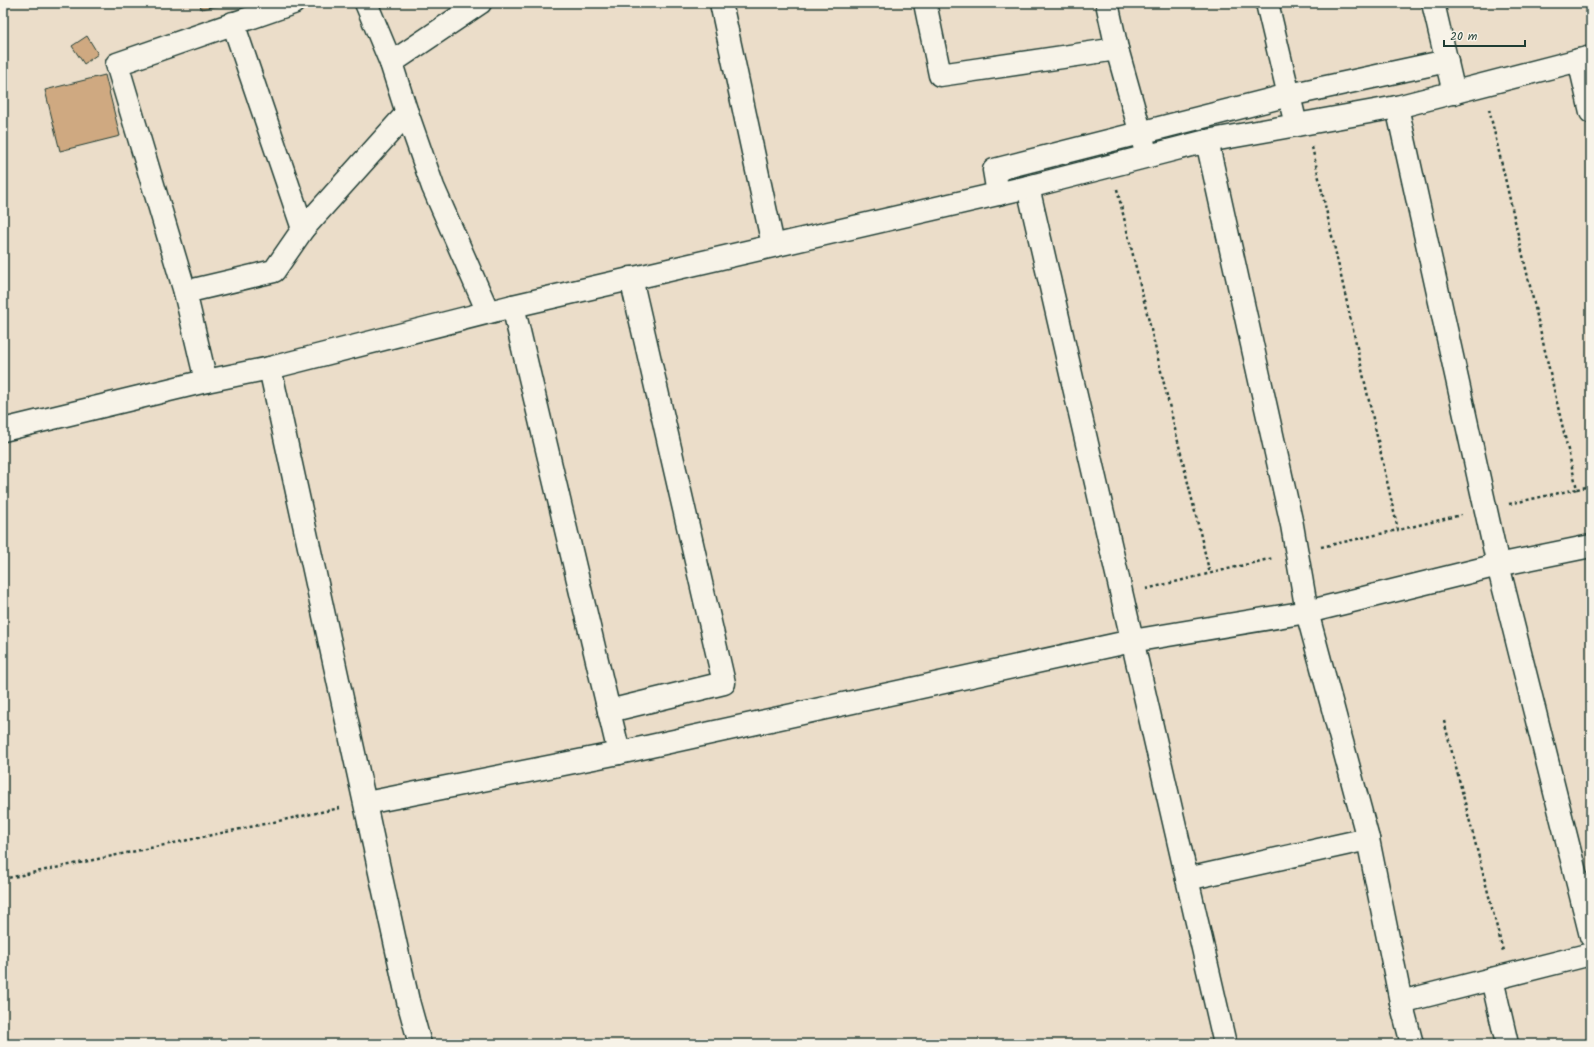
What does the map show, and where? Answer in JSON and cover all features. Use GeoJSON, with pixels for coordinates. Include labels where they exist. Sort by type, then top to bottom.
{"type":"FeatureCollection","features":[{"type":"Feature","properties":{"kind":"street"},"geometry":{"type":"LineString","coordinates":[[206,381],[185,292],[117,64],[293,3]]}},
{"type":"Feature","properties":{"kind":"street"},"geometry":{"type":"LineString","coordinates":[[366,3],[391,63],[407,113],[434,187],[488,312]]}},
{"type":"Feature","properties":{"kind":"street"},"geometry":{"type":"LineString","coordinates":[[391,63],[480,3]]}},
{"type":"Feature","properties":{"kind":"street"},"geometry":{"type":"LineString","coordinates":[[721,3],[773,245]]}},
{"type":"Feature","properties":{"kind":"street"},"geometry":{"type":"LineString","coordinates":[[924,3],[940,75],[1117,49]]}},
{"type":"Feature","properties":{"kind":"street"},"geometry":{"type":"LineString","coordinates":[[1107,3],[1117,49],[1147,157]]}},
{"type":"Feature","properties":{"kind":"street"},"geometry":{"type":"LineString","coordinates":[[1266,3],[1289,95],[1302,124]]}},
{"type":"Feature","properties":{"kind":"street"},"geometry":{"type":"LineString","coordinates":[[1433,3],[1454,93]]}},
{"type":"Feature","properties":{"kind":"street"},"geometry":{"type":"LineString","coordinates":[[234,23],[303,229]]}},
{"type":"Feature","properties":{"kind":"street"},"geometry":{"type":"LineString","coordinates":[[3,430],[206,381],[270,368],[513,306],[1028,187],[1207,141],[1397,107],[1484,86],[1585,58],[1591,112]]}},
{"type":"Feature","properties":{"kind":"street"},"geometry":{"type":"LineString","coordinates":[[998,194],[994,170],[1289,95],[1447,61]]}},
{"type":"Feature","properties":{"kind":"street"},"geometry":{"type":"LineString","coordinates":[[1397,107],[1498,565],[1591,936]]}},
{"type":"Feature","properties":{"kind":"street"},"geometry":{"type":"LineString","coordinates":[[185,292],[274,271],[303,229],[407,113]]}},
{"type":"Feature","properties":{"kind":"street"},"geometry":{"type":"LineString","coordinates":[[1207,141],[1292,525],[1307,612],[1368,839],[1401,1002],[1412,1044]]}},
{"type":"Feature","properties":{"kind":"street"},"geometry":{"type":"LineString","coordinates":[[1028,187],[1225,1044]]}},
{"type":"Feature","properties":{"kind":"street"},"geometry":{"type":"LineString","coordinates":[[609,711],[724,683],[632,278]]}},
{"type":"Feature","properties":{"kind":"street"},"geometry":{"type":"LineString","coordinates":[[513,306],[619,753]]}},
{"type":"Feature","properties":{"kind":"street"},"geometry":{"type":"LineString","coordinates":[[270,368],[312,567],[366,803],[408,1001],[420,1044]]}},
{"type":"Feature","properties":{"kind":"street"},"geometry":{"type":"LineString","coordinates":[[366,803],[619,753],[1132,641],[1307,612],[1498,565],[1591,546]]}},
{"type":"Feature","properties":{"kind":"street"},"geometry":{"type":"LineString","coordinates":[[1187,879],[1368,839]]}},
{"type":"Feature","properties":{"kind":"street"},"geometry":{"type":"LineString","coordinates":[[1401,1002],[1591,954]]}},
{"type":"Feature","properties":{"kind":"street"},"geometry":{"type":"LineString","coordinates":[[1500,977],[1507,1044]]}},
{"type":"Feature","properties":{"kind":"path"},"geometry":{"type":"LineString","coordinates":[[1484,86],[1577,488]]}},
{"type":"Feature","properties":{"kind":"path"},"geometry":{"type":"LineString","coordinates":[[1302,124],[1398,530]]}},
{"type":"Feature","properties":{"kind":"path"},"geometry":{"type":"LineString","coordinates":[[1111,165],[1210,574]]}},
{"type":"Feature","properties":{"kind":"path"},"geometry":{"type":"LineString","coordinates":[[1122,595],[1296,552],[1591,486]]}},
{"type":"Feature","properties":{"kind":"path"},"geometry":{"type":"LineString","coordinates":[[1444,721],[1500,977]]}},
{"type":"Feature","properties":{"kind":"path"},"geometry":{"type":"LineString","coordinates":[[3,879],[366,803]]}},
{"type":"Feature","properties":{"kind":"building"},"geometry":{"type":"Polygon","coordinates":[[[200,3],[234,3],[201,9],[200,3]]]}},
{"type":"Feature","properties":{"kind":"building"},"geometry":{"type":"Polygon","coordinates":[[[87,36],[98,54],[84,64],[72,46],[87,36]]]}},
{"type":"Feature","properties":{"kind":"building"},"geometry":{"type":"Polygon","coordinates":[[[105,75],[120,136],[60,151],[45,90],[105,75]]]}}]}
